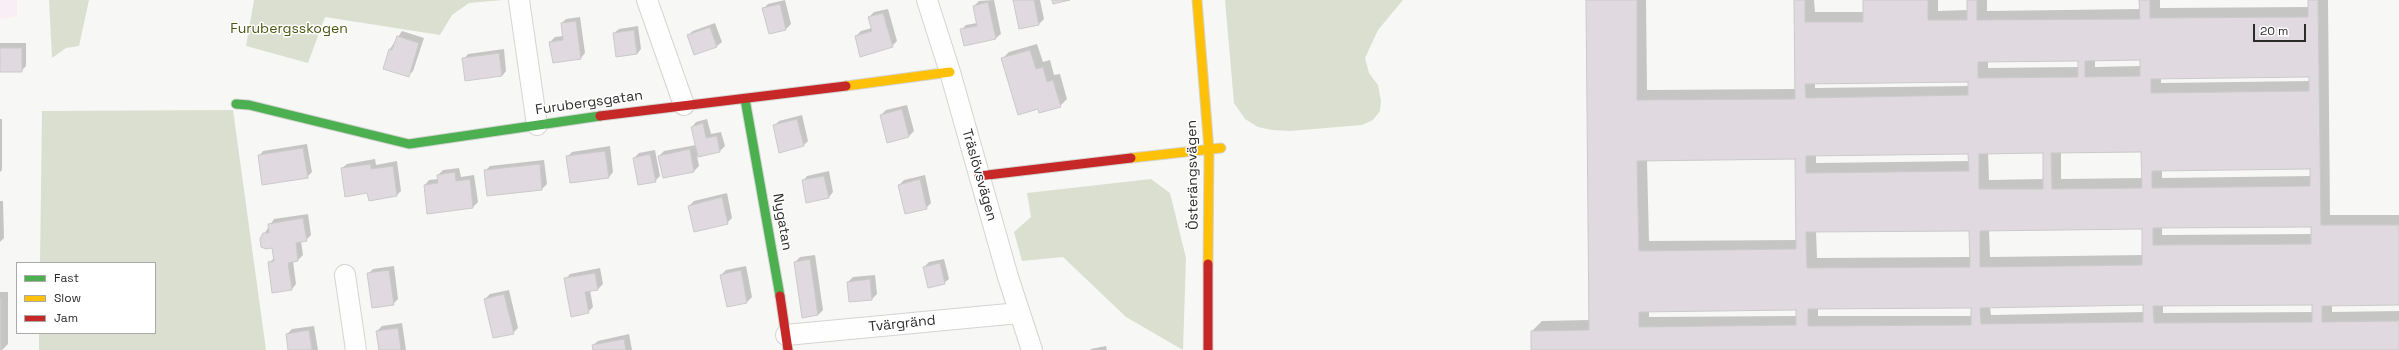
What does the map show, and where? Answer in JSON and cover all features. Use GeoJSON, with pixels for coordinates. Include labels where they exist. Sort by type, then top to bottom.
{"type":"FeatureCollection","features":[{"type":"Feature","properties":{"kind":"street"},"geometry":{"type":"LineString","coordinates":[[519,0],[537,125]]}},
{"type":"Feature","properties":{"kind":"street"},"geometry":{"type":"LineString","coordinates":[[647,0],[684,105]]}},
{"type":"Feature","properties":{"kind":"street","name":"Träslövsvägen"},"geometry":{"type":"LineString","coordinates":[[926,0],[950,72],[1019,313],[1032,350]]}},
{"type":"Feature","properties":{"kind":"street","name":"Österängsvägen"},"geometry":{"type":"LineString","coordinates":[[1197,0],[1209,150],[1208,350]]}},
{"type":"Feature","properties":{"kind":"street","name":"Furubergsgatan"},"geometry":{"type":"LineString","coordinates":[[236,104],[249,105],[409,144],[684,105],[745,99],[950,72]]}},
{"type":"Feature","properties":{"kind":"street","name":"Nygatan"},"geometry":{"type":"LineString","coordinates":[[745,99],[787,343]]}},
{"type":"Feature","properties":{"kind":"street"},"geometry":{"type":"LineString","coordinates":[[979,176],[1221,148]]}},
{"type":"Feature","properties":{"kind":"street"},"geometry":{"type":"LineString","coordinates":[[345,275],[356,350]]}},
{"type":"Feature","properties":{"kind":"street","name":"Tvärgränd"},"geometry":{"type":"LineString","coordinates":[[787,343],[1019,313]]}},
{"type":"Feature","properties":{"kind":"shaded area"},"geometry":{"type":"Polygon","coordinates":[[[0,0],[17,0],[17,16],[0,19],[0,0]]]}},
{"type":"Feature","properties":{"kind":"green space"},"geometry":{"type":"Polygon","coordinates":[[[49,0],[89,0],[79,46],[66,48],[52,58],[49,0]]]}},
{"type":"Feature","properties":{"kind":"green space","name":"Furubergsskogen"},"geometry":{"type":"Polygon","coordinates":[[[254,0],[503,0],[469,3],[452,15],[440,35],[325,17],[308,63],[246,46],[254,0]]]}},
{"type":"Feature","properties":{"kind":"green space"},"geometry":{"type":"Polygon","coordinates":[[[1225,0],[1403,0],[1378,30],[1365,58],[1369,73],[1378,85],[1381,101],[1380,111],[1373,120],[1362,125],[1290,131],[1272,130],[1258,127],[1245,119],[1234,103],[1225,0]]]}},
{"type":"Feature","properties":{"kind":"green space"},"geometry":{"type":"Polygon","coordinates":[[[233,110],[266,350],[39,350],[39,334],[156,334],[156,262],[40,262],[42,111],[233,110]]]}},
{"type":"Feature","properties":{"kind":"green space"},"geometry":{"type":"Polygon","coordinates":[[[1151,179],[1170,193],[1186,258],[1183,350],[1126,317],[1063,257],[1022,261],[1014,232],[1031,217],[1027,193],[1151,179]]]}},
{"type":"Feature","properties":{"kind":"building"},"geometry":{"type":"Polygon","coordinates":[[[1013,0],[1034,0],[1039,25],[1019,29],[1013,0]]]}},
{"type":"Feature","properties":{"kind":"building"},"geometry":{"type":"Polygon","coordinates":[[[1052,0],[1070,0],[1053,4],[1052,0]]]}},
{"type":"Feature","properties":{"kind":"building"},"geometry":{"type":"Polygon","coordinates":[[[1586,0],[1637,0],[1637,100],[1795,99],[1794,0],[1805,0],[1805,22],[1863,22],[1863,0],[1928,0],[1928,20],[1967,20],[1967,0],[1977,0],[1977,20],[2140,19],[2139,0],[2150,0],[2150,18],[2308,17],[2308,0],[2318,0],[2321,225],[2399,225],[2399,305],[2322,306],[2322,322],[2399,321],[2399,350],[1531,350],[1531,331],[1589,330],[1586,0]],[[2140,60],[2085,61],[2085,77],[2140,76],[2140,60]],[[2078,61],[1978,62],[1978,78],[2078,77],[2078,61]],[[2309,77],[2151,79],[2151,93],[2309,91],[2309,77]],[[1968,82],[1805,84],[1806,98],[1968,95],[1968,82]],[[2141,152],[2051,153],[2052,189],[2142,188],[2141,152]],[[2043,153],[1979,154],[1979,189],[2043,189],[2043,153]],[[1968,154],[1806,156],[1806,173],[1969,171],[1968,154]],[[1795,159],[1637,161],[1639,251],[1796,249],[1795,159]],[[2310,169],[2152,171],[2152,188],[2310,186],[2310,169]],[[2311,227],[2153,228],[2153,245],[2311,244],[2311,227]],[[2142,229],[1980,231],[1980,267],[2142,265],[2142,229]],[[1969,231],[1806,232],[1807,268],[1970,267],[1969,231]],[[2143,305],[1980,308],[1981,324],[2143,322],[2143,305]],[[2312,305],[2153,306],[2154,323],[2312,322],[2312,305]],[[1971,308],[1808,309],[1808,326],[1971,325],[1971,308]],[[1796,310],[1639,312],[1639,327],[1796,325],[1796,310]]]}},
{"type":"Feature","properties":{"kind":"building"},"geometry":{"type":"Polygon","coordinates":[[[988,2],[996,39],[964,46],[960,29],[977,26],[973,6],[988,2]]]}},
{"type":"Feature","properties":{"kind":"building"},"geometry":{"type":"Polygon","coordinates":[[[780,4],[786,30],[769,34],[762,8],[780,4]]]}},
{"type":"Feature","properties":{"kind":"building"},"geometry":{"type":"Polygon","coordinates":[[[883,13],[893,47],[860,57],[855,36],[872,31],[868,17],[883,13]]]}},
{"type":"Feature","properties":{"kind":"building"},"geometry":{"type":"Polygon","coordinates":[[[576,21],[581,59],[553,63],[549,42],[563,40],[561,23],[576,21]]]}},
{"type":"Feature","properties":{"kind":"building"},"geometry":{"type":"Polygon","coordinates":[[[710,27],[717,47],[694,55],[687,35],[710,27]]]}},
{"type":"Feature","properties":{"kind":"building"},"geometry":{"type":"Polygon","coordinates":[[[634,30],[637,54],[616,57],[613,33],[634,30]]]}},
{"type":"Feature","properties":{"kind":"building"},"geometry":{"type":"Polygon","coordinates":[[[397,36],[419,43],[409,77],[383,69],[389,49],[392,50],[397,36]]]}},
{"type":"Feature","properties":{"kind":"building"},"geometry":{"type":"Polygon","coordinates":[[[0,48],[22,48],[22,72],[0,72],[0,48]]]}},
{"type":"Feature","properties":{"kind":"building"},"geometry":{"type":"Polygon","coordinates":[[[1030,50],[1036,69],[1043,67],[1047,82],[1053,80],[1061,107],[1039,113],[1038,109],[1018,115],[1001,58],[1030,50]]]}},
{"type":"Feature","properties":{"kind":"building"},"geometry":{"type":"Polygon","coordinates":[[[499,53],[502,76],[465,81],[462,58],[499,53]]]}},
{"type":"Feature","properties":{"kind":"building"},"geometry":{"type":"Polygon","coordinates":[[[902,109],[909,137],[887,143],[880,115],[902,109]]]}},
{"type":"Feature","properties":{"kind":"building"},"geometry":{"type":"Polygon","coordinates":[[[797,119],[804,146],[779,153],[773,125],[797,119]]]}},
{"type":"Feature","properties":{"kind":"building"},"geometry":{"type":"Polygon","coordinates":[[[703,123],[706,138],[717,136],[720,152],[698,157],[691,127],[703,123]]]}},
{"type":"Feature","properties":{"kind":"building"},"geometry":{"type":"Polygon","coordinates":[[[303,148],[308,178],[262,185],[258,155],[303,148]]]}},
{"type":"Feature","properties":{"kind":"building"},"geometry":{"type":"Polygon","coordinates":[[[690,149],[694,172],[663,178],[658,156],[690,149]]]}},
{"type":"Feature","properties":{"kind":"building"},"geometry":{"type":"Polygon","coordinates":[[[605,151],[609,178],[570,183],[566,156],[605,151]]]}},
{"type":"Feature","properties":{"kind":"building"},"geometry":{"type":"Polygon","coordinates":[[[650,154],[656,182],[638,185],[633,158],[650,154]]]}},
{"type":"Feature","properties":{"kind":"building"},"geometry":{"type":"Polygon","coordinates":[[[371,164],[371,169],[393,166],[397,196],[369,201],[367,193],[345,197],[341,168],[371,164]]]}},
{"type":"Feature","properties":{"kind":"building"},"geometry":{"type":"Polygon","coordinates":[[[540,164],[542,190],[487,196],[484,170],[540,164]]]}},
{"type":"Feature","properties":{"kind":"building"},"geometry":{"type":"Polygon","coordinates":[[[455,172],[456,181],[470,179],[473,208],[427,214],[424,185],[438,183],[437,175],[455,172]]]}},
{"type":"Feature","properties":{"kind":"building"},"geometry":{"type":"Polygon","coordinates":[[[824,176],[829,198],[806,203],[802,180],[824,176]]]}},
{"type":"Feature","properties":{"kind":"building"},"geometry":{"type":"Polygon","coordinates":[[[920,179],[927,209],[905,214],[898,185],[920,179]]]}},
{"type":"Feature","properties":{"kind":"building"},"geometry":{"type":"Polygon","coordinates":[[[722,197],[728,224],[694,232],[688,206],[722,197]]]}},
{"type":"Feature","properties":{"kind":"building"},"geometry":{"type":"Polygon","coordinates":[[[303,218],[307,241],[296,243],[298,261],[288,263],[292,290],[272,293],[268,262],[274,261],[272,248],[266,249],[261,247],[260,239],[263,233],[269,233],[268,224],[303,218]]]}},
{"type":"Feature","properties":{"kind":"building"},"geometry":{"type":"Polygon","coordinates":[[[810,259],[818,315],[802,318],[794,262],[810,259]]]}},
{"type":"Feature","properties":{"kind":"building"},"geometry":{"type":"Polygon","coordinates":[[[940,263],[945,284],[928,288],[923,267],[940,263]]]}},
{"type":"Feature","properties":{"kind":"building"},"geometry":{"type":"Polygon","coordinates":[[[389,270],[394,305],[372,308],[367,273],[389,270]]]}},
{"type":"Feature","properties":{"kind":"building"},"geometry":{"type":"Polygon","coordinates":[[[741,270],[747,303],[727,307],[720,275],[741,270]]]}},
{"type":"Feature","properties":{"kind":"building"},"geometry":{"type":"Polygon","coordinates":[[[595,273],[598,290],[585,292],[589,313],[571,317],[564,278],[595,273]]]}},
{"type":"Feature","properties":{"kind":"building"},"geometry":{"type":"Polygon","coordinates":[[[870,279],[872,300],[849,302],[847,282],[870,279]]]}},
{"type":"Feature","properties":{"kind":"building"},"geometry":{"type":"Polygon","coordinates":[[[504,294],[514,334],[493,338],[484,299],[504,294]]]}},
{"type":"Feature","properties":{"kind":"building"},"geometry":{"type":"Polygon","coordinates":[[[1,299],[1,350],[0,350],[1,299]]]}},
{"type":"Feature","properties":{"kind":"building"},"geometry":{"type":"Polygon","coordinates":[[[398,328],[401,350],[379,350],[376,331],[398,328]]]}},
{"type":"Feature","properties":{"kind":"building"},"geometry":{"type":"Polygon","coordinates":[[[309,330],[312,350],[288,350],[286,334],[309,330]]]}},
{"type":"Feature","properties":{"kind":"building"},"geometry":{"type":"Polygon","coordinates":[[[624,339],[626,350],[593,350],[592,345],[624,339]]]}},
{"type":"Feature","properties":{"kind":"traffic: fast"},"geometry":{"type":"LineString","coordinates":[[745,99],[780,296]]}},
{"type":"Feature","properties":{"kind":"traffic: fast"},"geometry":{"type":"LineString","coordinates":[[236,104],[249,105],[409,144],[600,116]]}},
{"type":"Feature","properties":{"kind":"traffic: slow"},"geometry":{"type":"LineString","coordinates":[[1197,0],[1209,150],[1208,264]]}},
{"type":"Feature","properties":{"kind":"traffic: slow"},"geometry":{"type":"LineString","coordinates":[[846,86],[950,72]]}},
{"type":"Feature","properties":{"kind":"traffic: slow"},"geometry":{"type":"LineString","coordinates":[[1131,158],[1221,148]]}},
{"type":"Feature","properties":{"kind":"traffic: jam"},"geometry":{"type":"LineString","coordinates":[[600,116],[846,86]]}},
{"type":"Feature","properties":{"kind":"traffic: jam"},"geometry":{"type":"LineString","coordinates":[[979,176],[1131,158]]}},
{"type":"Feature","properties":{"kind":"traffic: jam"},"geometry":{"type":"LineString","coordinates":[[1208,264],[1208,350]]}},
{"type":"Feature","properties":{"kind":"traffic: jam"},"geometry":{"type":"LineString","coordinates":[[780,296],[788,350]]}}]}
